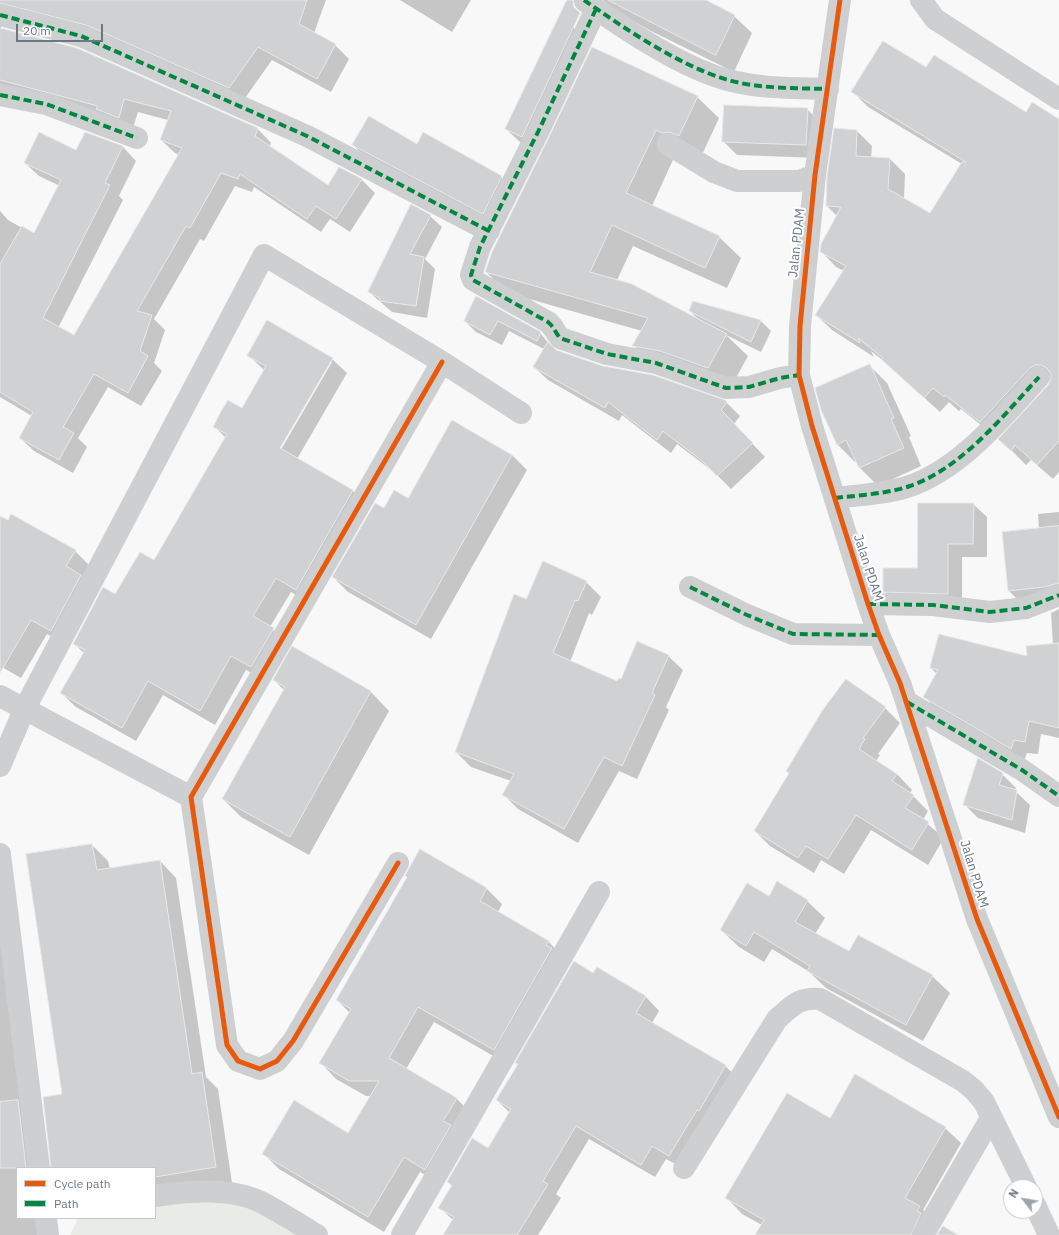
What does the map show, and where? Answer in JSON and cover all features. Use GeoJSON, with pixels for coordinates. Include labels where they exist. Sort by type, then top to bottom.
{"type":"FeatureCollection","features":[{"type":"Feature","properties":{"kind":"street","name":"Jalan PDAM"},"geometry":{"type":"LineString","coordinates":[[840,0],[815,175],[800,326],[799,375],[812,426],[868,604],[879,635],[907,702],[977,919],[1059,1117]]}},
{"type":"Feature","properties":{"kind":"street"},"geometry":{"type":"LineString","coordinates":[[920,0],[936,18],[1059,99]]}},
{"type":"Feature","properties":{"kind":"street"},"geometry":{"type":"LineString","coordinates":[[799,375],[780,378],[749,387],[726,388],[656,363],[606,354],[560,338],[556,334],[554,327],[548,322],[473,280],[472,271],[480,247],[489,231],[590,4],[624,28],[692,67],[728,80],[774,88],[828,89]]}},
{"type":"Feature","properties":{"kind":"street"},"geometry":{"type":"LineString","coordinates":[[0,15],[81,36],[307,136],[489,231]]}},
{"type":"Feature","properties":{"kind":"street"},"geometry":{"type":"LineString","coordinates":[[0,95],[46,104],[137,138]]}},
{"type":"Feature","properties":{"kind":"street"},"geometry":{"type":"LineString","coordinates":[[668,144],[714,172],[737,181],[799,181],[815,175]]}},
{"type":"Feature","properties":{"kind":"street"},"geometry":{"type":"LineString","coordinates":[[0,766],[24,710],[264,255],[442,362],[521,413]]}},
{"type":"Feature","properties":{"kind":"street"},"geometry":{"type":"LineString","coordinates":[[398,863],[293,1041],[277,1061],[260,1069],[238,1061],[228,1045],[191,797],[442,362]]}},
{"type":"Feature","properties":{"kind":"street"},"geometry":{"type":"LineString","coordinates":[[835,498],[890,492],[911,486],[943,469],[974,446],[1039,377]]}},
{"type":"Feature","properties":{"kind":"street"},"geometry":{"type":"LineString","coordinates":[[690,587],[747,615],[793,634],[879,635]]}},
{"type":"Feature","properties":{"kind":"street"},"geometry":{"type":"LineString","coordinates":[[868,604],[933,605],[990,612],[1026,608],[1059,595]]}},
{"type":"Feature","properties":{"kind":"street"},"geometry":{"type":"LineString","coordinates":[[0,696],[191,797]]}},
{"type":"Feature","properties":{"kind":"street"},"geometry":{"type":"LineString","coordinates":[[907,702],[1022,770],[1059,796]]}},
{"type":"Feature","properties":{"kind":"street"},"geometry":{"type":"LineString","coordinates":[[0,854],[39,1167]]}},
{"type":"Feature","properties":{"kind":"street"},"geometry":{"type":"LineString","coordinates":[[402,1235],[599,892]]}},
{"type":"Feature","properties":{"kind":"street"},"geometry":{"type":"LineString","coordinates":[[684,1168],[777,1019],[795,1003],[808,998],[820,999],[963,1081],[974,1090],[991,1118],[1022,1179]]}},
{"type":"Feature","properties":{"kind":"street"},"geometry":{"type":"LineString","coordinates":[[923,1235],[991,1118]]}},
{"type":"Feature","properties":{"kind":"street"},"geometry":{"type":"LineString","coordinates":[[156,1196],[190,1191],[225,1192],[260,1202],[317,1235]]}},
{"type":"Feature","properties":{"kind":"street"},"geometry":{"type":"LineString","coordinates":[[46,1219],[48,1235]]}},
{"type":"Feature","properties":{"kind":"street"},"geometry":{"type":"LineString","coordinates":[[1042,1219],[1049,1235]]}},
{"type":"Feature","properties":{"kind":"shaded area"},"geometry":{"type":"Polygon","coordinates":[[[212,1194],[316,1235],[70,1235],[78,1219],[156,1219],[156,1204],[212,1194]]]}},
{"type":"Feature","properties":{"kind":"building"},"geometry":{"type":"Polygon","coordinates":[[[0,0],[307,0],[299,24],[336,44],[317,79],[258,47],[229,88],[86,25],[0,3],[0,0]]]}},
{"type":"Feature","properties":{"kind":"building"},"geometry":{"type":"Polygon","coordinates":[[[567,0],[573,0],[574,7],[580,13],[522,137],[505,129],[567,0]]]}},
{"type":"Feature","properties":{"kind":"building"},"geometry":{"type":"Polygon","coordinates":[[[608,0],[706,0],[735,15],[716,55],[608,0]]]}},
{"type":"Feature","properties":{"kind":"building"},"geometry":{"type":"Polygon","coordinates":[[[0,28],[77,48],[258,128],[255,136],[328,185],[339,167],[362,179],[336,219],[316,206],[307,219],[240,174],[238,179],[221,173],[190,228],[186,226],[137,311],[152,315],[140,351],[148,356],[128,393],[94,374],[63,427],[74,433],[59,460],[19,438],[33,412],[0,392],[0,264],[22,226],[34,233],[61,180],[24,163],[39,132],[76,150],[85,132],[123,146],[105,183],[110,185],[43,318],[74,335],[182,148],[160,140],[171,111],[124,99],[119,118],[96,109],[98,106],[0,80],[0,28]]]}},
{"type":"Feature","properties":{"kind":"building"},"geometry":{"type":"Polygon","coordinates":[[[883,41],[926,67],[934,55],[1026,112],[1032,102],[1059,119],[1059,441],[1037,465],[1015,445],[1011,451],[998,439],[1048,385],[1051,379],[1051,374],[1047,368],[1041,365],[1035,365],[1030,368],[980,422],[945,395],[944,397],[933,388],[924,398],[881,359],[883,358],[858,338],[860,343],[815,315],[846,266],[820,252],[821,244],[841,207],[826,206],[827,176],[834,128],[857,130],[856,156],[890,158],[888,189],[930,213],[962,162],[966,162],[851,92],[883,41]]]}},
{"type":"Feature","properties":{"kind":"building"},"geometry":{"type":"Polygon","coordinates":[[[592,47],[698,96],[679,136],[669,132],[662,133],[656,130],[626,193],[720,236],[705,268],[612,225],[590,272],[632,284],[727,334],[708,368],[660,351],[632,346],[648,318],[485,272],[492,252],[592,47]]]}},
{"type":"Feature","properties":{"kind":"building"},"geometry":{"type":"Polygon","coordinates":[[[724,105],[808,108],[806,145],[722,142],[724,105]]]}},
{"type":"Feature","properties":{"kind":"building"},"geometry":{"type":"Polygon","coordinates":[[[369,116],[417,144],[423,132],[502,176],[483,214],[352,145],[369,116]]]}},
{"type":"Feature","properties":{"kind":"building"},"geometry":{"type":"Polygon","coordinates":[[[411,204],[431,215],[410,254],[424,257],[416,306],[379,301],[380,298],[368,292],[411,204]]]}},
{"type":"Feature","properties":{"kind":"building"},"geometry":{"type":"Polygon","coordinates":[[[476,296],[541,332],[537,341],[498,321],[490,335],[464,321],[476,296]]]}},
{"type":"Feature","properties":{"kind":"building"},"geometry":{"type":"Polygon","coordinates":[[[693,301],[761,320],[751,342],[689,311],[693,301]]]}},
{"type":"Feature","properties":{"kind":"building"},"geometry":{"type":"Polygon","coordinates":[[[267,320],[333,358],[280,448],[353,490],[296,590],[276,578],[253,616],[274,628],[251,667],[231,656],[200,711],[148,681],[122,728],[60,693],[85,650],[73,644],[103,587],[115,594],[140,552],[154,560],[227,434],[213,427],[220,413],[228,400],[242,408],[266,366],[247,356],[267,320]]]}},
{"type":"Feature","properties":{"kind":"building"},"geometry":{"type":"Polygon","coordinates":[[[548,342],[556,350],[603,366],[653,375],[725,400],[727,402],[721,410],[753,443],[717,476],[702,461],[663,431],[657,440],[608,402],[605,408],[533,367],[548,342]]]}},
{"type":"Feature","properties":{"kind":"building"},"geometry":{"type":"Polygon","coordinates":[[[870,364],[894,418],[891,419],[904,448],[859,468],[846,440],[837,445],[821,410],[815,388],[870,364]]]}},
{"type":"Feature","properties":{"kind":"building"},"geometry":{"type":"Polygon","coordinates":[[[452,420],[512,455],[416,625],[332,577],[375,503],[384,508],[394,490],[408,498],[452,420]]]}},
{"type":"Feature","properties":{"kind":"building"},"geometry":{"type":"Polygon","coordinates":[[[918,503],[974,503],[973,544],[948,544],[948,594],[883,592],[883,568],[917,568],[918,503]]]}},
{"type":"Feature","properties":{"kind":"building"},"geometry":{"type":"Polygon","coordinates":[[[11,514],[76,550],[66,566],[81,575],[51,631],[31,620],[0,673],[0,516],[8,520],[11,514]]]}},
{"type":"Feature","properties":{"kind":"building"},"geometry":{"type":"Polygon","coordinates":[[[1059,526],[1059,583],[1044,587],[1008,591],[1002,532],[1059,526]]]}},
{"type":"Feature","properties":{"kind":"building"},"geometry":{"type":"Polygon","coordinates":[[[543,561],[587,581],[578,601],[575,600],[553,653],[617,681],[619,678],[621,679],[637,641],[669,655],[652,693],[655,695],[622,766],[604,757],[564,829],[502,795],[514,774],[455,752],[514,594],[526,599],[543,561]]]}},
{"type":"Feature","properties":{"kind":"building"},"geometry":{"type":"Polygon","coordinates":[[[939,634],[1027,656],[1026,646],[1059,643],[1059,728],[1029,721],[1025,742],[1014,740],[1011,749],[923,697],[938,670],[930,668],[939,634]]]}},
{"type":"Feature","properties":{"kind":"building"},"geometry":{"type":"Polygon","coordinates":[[[292,646],[371,691],[290,837],[222,799],[285,687],[273,680],[292,646]]]}},
{"type":"Feature","properties":{"kind":"building"},"geometry":{"type":"Polygon","coordinates":[[[846,679],[886,707],[863,738],[865,739],[859,749],[897,774],[892,781],[914,795],[905,808],[929,822],[912,850],[856,815],[828,859],[806,846],[798,858],[754,831],[789,773],[786,771],[822,711],[846,679]]]}},
{"type":"Feature","properties":{"kind":"building"},"geometry":{"type":"Polygon","coordinates":[[[978,758],[1003,773],[999,785],[1017,790],[1012,820],[963,805],[978,758]]]}},
{"type":"Feature","properties":{"kind":"building"},"geometry":{"type":"Polygon","coordinates":[[[92,844],[97,870],[160,860],[192,1074],[202,1072],[216,1167],[156,1177],[156,1167],[51,1167],[43,1097],[62,1094],[26,854],[92,844]]]}},
{"type":"Feature","properties":{"kind":"building"},"geometry":{"type":"Polygon","coordinates":[[[420,849],[487,888],[480,901],[549,941],[546,945],[552,948],[494,1050],[418,1007],[389,1058],[457,1098],[443,1121],[451,1125],[425,1170],[404,1157],[368,1217],[262,1154],[294,1100],[348,1133],[379,1081],[349,1081],[319,1063],[351,1009],[336,1000],[407,877],[405,876],[420,849]]]}},
{"type":"Feature","properties":{"kind":"building"},"geometry":{"type":"Polygon","coordinates":[[[777,881],[808,900],[795,922],[849,951],[858,935],[933,975],[906,1025],[807,971],[810,966],[754,932],[746,946],[720,930],[747,883],[769,896],[777,881]]]}},
{"type":"Feature","properties":{"kind":"building"},"geometry":{"type":"Polygon","coordinates":[[[574,961],[593,973],[597,967],[646,996],[636,1013],[726,1065],[699,1111],[697,1110],[669,1156],[652,1146],[641,1165],[576,1126],[543,1181],[548,1184],[517,1235],[443,1235],[454,1217],[438,1208],[452,1185],[447,1182],[472,1138],[488,1148],[511,1109],[496,1100],[518,1064],[515,1063],[574,961]]]}},
{"type":"Feature","properties":{"kind":"building"},"geometry":{"type":"Polygon","coordinates":[[[855,1074],[946,1127],[905,1198],[920,1206],[917,1211],[921,1213],[911,1235],[755,1235],[764,1220],[725,1198],[787,1093],[830,1118],[855,1074]]]}},
{"type":"Feature","properties":{"kind":"building"},"geometry":{"type":"Polygon","coordinates":[[[18,1100],[26,1167],[0,1168],[0,1102],[18,1100]]]}},
{"type":"Feature","properties":{"kind":"building"},"geometry":{"type":"Polygon","coordinates":[[[943,1226],[958,1235],[937,1235],[943,1226]]]}},
{"type":"Feature","properties":{"kind":"marked path"},"geometry":{"type":"LineString","coordinates":[[584,0],[653,46],[710,74],[728,80],[752,85],[778,88],[828,89]]}},
{"type":"Feature","properties":{"kind":"marked path"},"geometry":{"type":"LineString","coordinates":[[596,9],[538,132],[480,247],[471,275],[473,280],[548,322],[560,338],[607,354],[656,363],[726,388],[749,387],[780,378],[799,375]]}},
{"type":"Feature","properties":{"kind":"marked path"},"geometry":{"type":"LineString","coordinates":[[0,15],[81,36],[307,136],[489,231]]}},
{"type":"Feature","properties":{"kind":"marked path"},"geometry":{"type":"LineString","coordinates":[[0,95],[46,104],[137,138]]}},
{"type":"Feature","properties":{"kind":"marked path"},"geometry":{"type":"LineString","coordinates":[[835,498],[892,491],[910,486],[929,478],[964,454],[996,424],[1039,377]]}},
{"type":"Feature","properties":{"kind":"marked path"},"geometry":{"type":"LineString","coordinates":[[690,587],[747,615],[793,634],[879,635]]}},
{"type":"Feature","properties":{"kind":"marked path"},"geometry":{"type":"LineString","coordinates":[[868,604],[933,605],[990,612],[1026,608],[1059,595]]}},
{"type":"Feature","properties":{"kind":"marked path"},"geometry":{"type":"LineString","coordinates":[[907,702],[1022,770],[1059,796]]}},
{"type":"Feature","properties":{"kind":"cycle path"},"geometry":{"type":"LineString","coordinates":[[840,0],[815,175],[800,326],[799,375],[812,426],[868,604],[879,635],[900,683],[977,919],[1059,1117]]}},
{"type":"Feature","properties":{"kind":"cycle path"},"geometry":{"type":"LineString","coordinates":[[398,863],[293,1041],[277,1061],[260,1069],[238,1061],[227,1045],[191,797],[442,362]]}}]}
